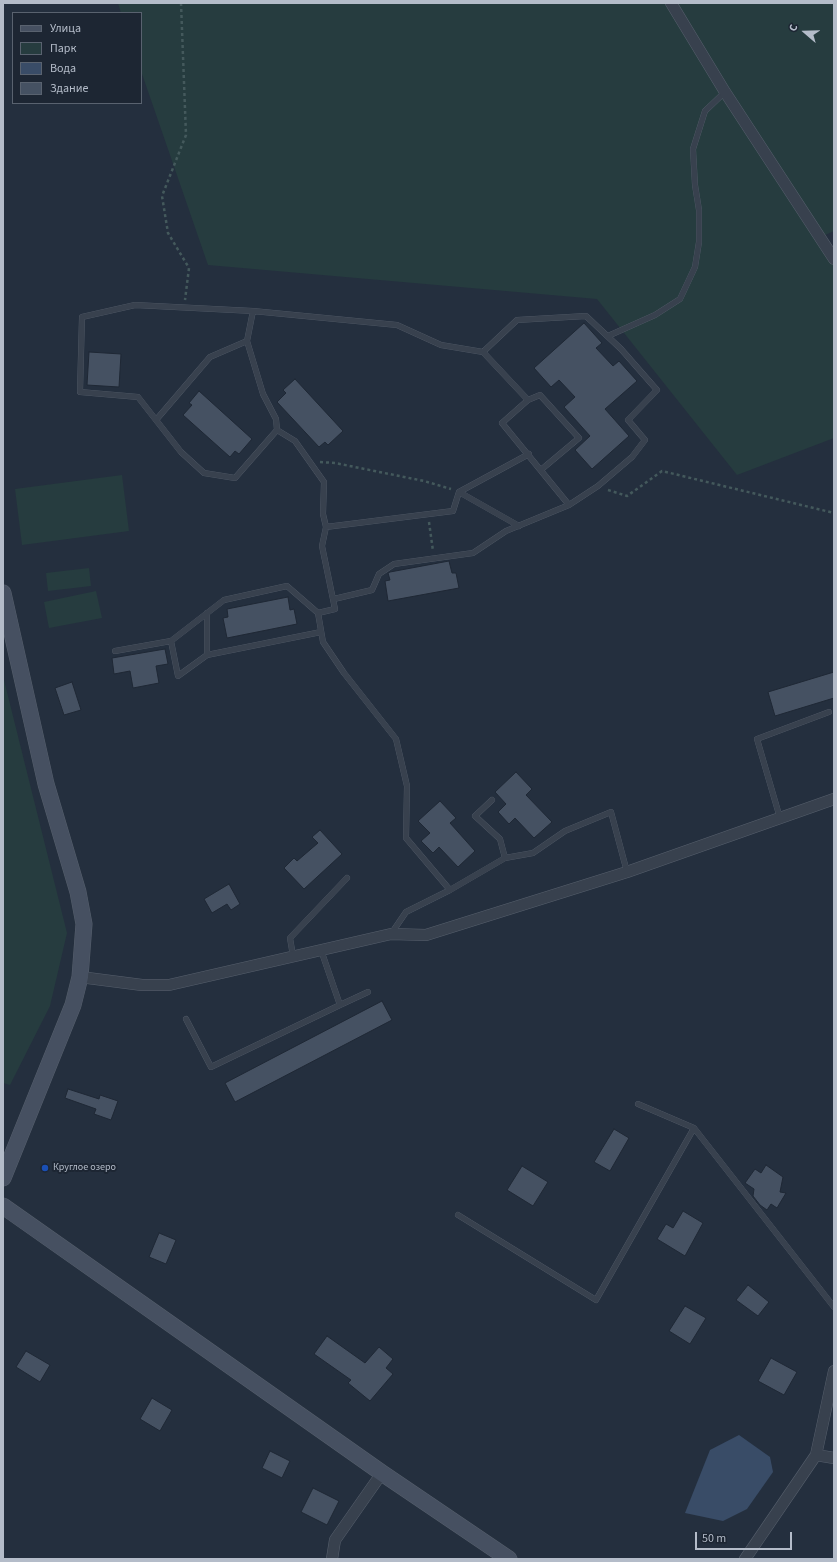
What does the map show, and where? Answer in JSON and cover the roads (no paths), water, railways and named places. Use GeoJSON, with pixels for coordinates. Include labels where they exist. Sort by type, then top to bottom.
{"type":"FeatureCollection","features":[{"type":"Feature","properties":{"kind":"main road"},"geometry":{"type":"LineString","coordinates":[[3,593],[46,784],[78,892],[84,924],[80,977],[68,1019],[3,1178]]}},
{"type":"Feature","properties":{"kind":"main road"},"geometry":{"type":"LineString","coordinates":[[3,1206],[382,1473],[509,1559]]}},
{"type":"Feature","properties":{"kind":"street"},"geometry":{"type":"LineString","coordinates":[[671,3],[725,92],[834,259]]}},
{"type":"Feature","properties":{"kind":"street"},"geometry":{"type":"LineString","coordinates":[[80,977],[142,985],[169,985],[390,934],[426,935],[627,872],[834,799]]}},
{"type":"Feature","properties":{"kind":"street"},"geometry":{"type":"LineString","coordinates":[[745,1559],[816,1455],[834,1371]]}},
{"type":"Feature","properties":{"kind":"street"},"geometry":{"type":"LineString","coordinates":[[816,1455],[834,1458]]}},
{"type":"Feature","properties":{"kind":"street"},"geometry":{"type":"LineString","coordinates":[[332,1559],[335,1540],[382,1473]]}},
{"type":"Feature","properties":{"kind":"lane"},"geometry":{"type":"LineString","coordinates":[[608,336],[655,315],[680,299],[695,267],[698,242],[699,210],[695,185],[693,149],[705,111],[725,92]]}},
{"type":"Feature","properties":{"kind":"lane"},"geometry":{"type":"LineString","coordinates":[[278,430],[235,478],[204,473],[181,452],[138,397],[80,392],[82,316],[135,305],[253,311],[397,325],[441,345],[483,352],[528,400]]}},
{"type":"Feature","properties":{"kind":"lane"},"geometry":{"type":"LineString","coordinates":[[253,311],[247,341],[263,394],[276,419],[278,430],[295,441],[324,482],[323,514],[326,527],[322,546],[334,598],[335,609],[318,613]]}},
{"type":"Feature","properties":{"kind":"lane"},"geometry":{"type":"LineString","coordinates":[[334,598],[372,590],[379,574],[394,564],[473,553],[506,530],[569,505],[598,486],[632,458],[645,440],[628,420],[657,390],[621,349],[586,316],[517,320],[483,352]]}},
{"type":"Feature","properties":{"kind":"lane"},"geometry":{"type":"LineString","coordinates":[[156,420],[210,358],[247,341]]}},
{"type":"Feature","properties":{"kind":"lane"},"geometry":{"type":"LineString","coordinates":[[542,470],[579,438],[540,395],[528,400],[502,423],[529,454],[569,505]]}},
{"type":"Feature","properties":{"kind":"lane"},"geometry":{"type":"LineString","coordinates":[[326,527],[453,511],[459,492],[529,454]]}},
{"type":"Feature","properties":{"kind":"lane"},"geometry":{"type":"LineString","coordinates":[[459,492],[519,526]]}},
{"type":"Feature","properties":{"kind":"lane"},"geometry":{"type":"LineString","coordinates":[[116,651],[171,641],[224,600],[287,586],[318,613],[323,642],[344,673],[396,739],[407,786],[406,838],[450,890]]}},
{"type":"Feature","properties":{"kind":"lane"},"geometry":{"type":"LineString","coordinates":[[207,613],[207,655]]}},
{"type":"Feature","properties":{"kind":"lane"},"geometry":{"type":"LineString","coordinates":[[171,641],[178,676],[207,655],[321,632]]}},
{"type":"Feature","properties":{"kind":"lane"},"geometry":{"type":"LineString","coordinates":[[780,818],[757,739],[829,712]]}},
{"type":"Feature","properties":{"kind":"lane"},"geometry":{"type":"LineString","coordinates":[[492,800],[475,816],[500,839],[505,858]]}},
{"type":"Feature","properties":{"kind":"lane"},"geometry":{"type":"LineString","coordinates":[[390,934],[406,912],[450,890],[505,858],[533,853],[565,831],[611,812],[627,872]]}},
{"type":"Feature","properties":{"kind":"lane"},"geometry":{"type":"LineString","coordinates":[[293,956],[290,938],[347,878]]}},
{"type":"Feature","properties":{"kind":"lane"},"geometry":{"type":"LineString","coordinates":[[321,950],[340,1005]]}},
{"type":"Feature","properties":{"kind":"lane"},"geometry":{"type":"LineString","coordinates":[[186,1019],[211,1067],[368,992]]}},
{"type":"Feature","properties":{"kind":"lane"},"geometry":{"type":"LineString","coordinates":[[638,1104],[694,1128],[834,1307]]}},
{"type":"Feature","properties":{"kind":"lane"},"geometry":{"type":"LineString","coordinates":[[458,1215],[596,1300],[694,1128]]}},
{"type":"Feature","properties":{"kind":"water"},"geometry":{"type":"Polygon","coordinates":[[[739,1435],[770,1457],[773,1472],[747,1509],[723,1521],[685,1513],[710,1450],[739,1435]]]}},
{"type":"Feature","properties":{"kind":"place","name":"Круглое озеро"},"geometry":{"type":"Point","coordinates":[45,1168]}}]}
